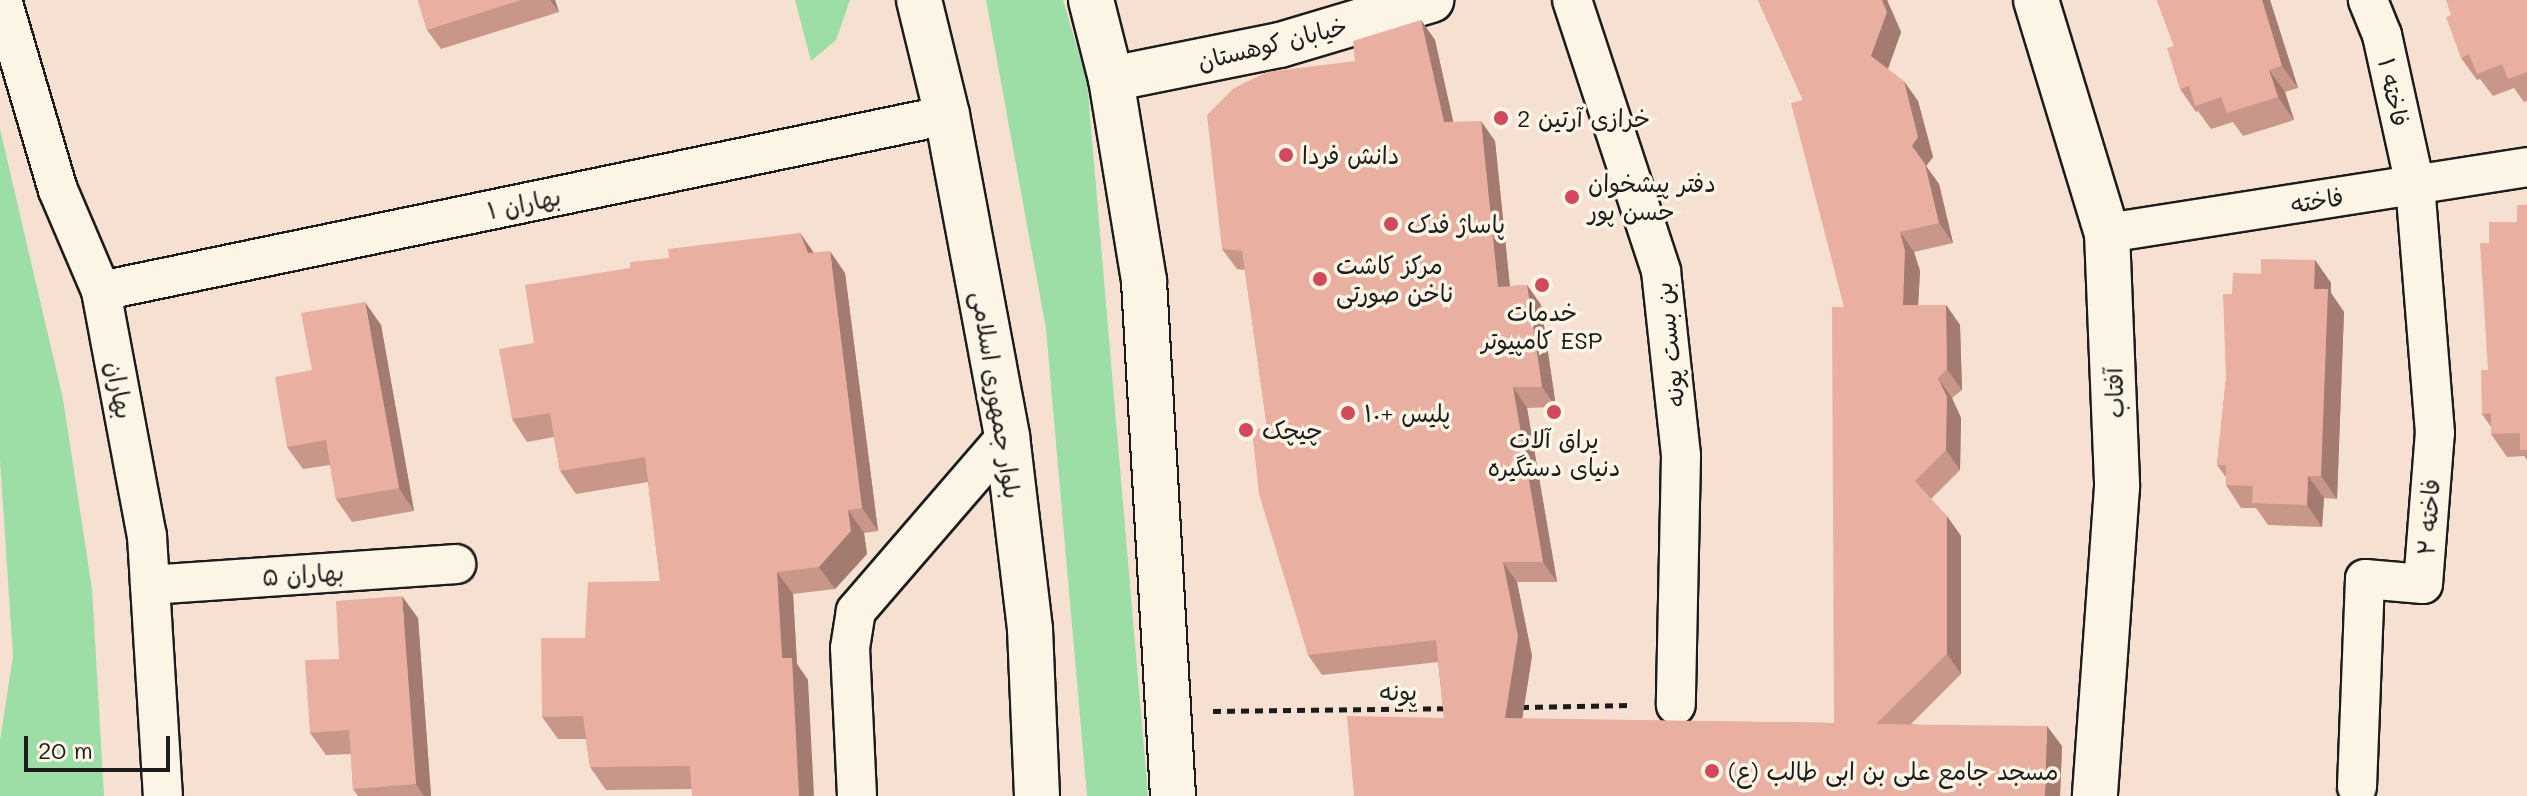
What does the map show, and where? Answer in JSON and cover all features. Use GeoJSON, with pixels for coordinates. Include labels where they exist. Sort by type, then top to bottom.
{"type":"FeatureCollection","features":[{"type":"Feature","properties":{"kind":"main road","name":"بلوار جمهوری اسلامی"},"geometry":{"type":"LineString","coordinates":[[919,0],[947,115],[1007,436],[1030,629],[1037,796]]}},
{"type":"Feature","properties":{"kind":"main road"},"geometry":{"type":"LineString","coordinates":[[1091,0],[1111,79],[1144,281],[1173,796]]}},
{"type":"Feature","properties":{"kind":"main road","name":"خیابان کوهستان"},"geometry":{"type":"LineString","coordinates":[[1111,79],[1280,45],[1431,0]]}},
{"type":"Feature","properties":{"kind":"main road","name":"آفتاب"},"geometry":{"type":"LineString","coordinates":[[2036,0],[2107,233],[2117,487],[2095,796]]}},
{"type":"Feature","properties":{"kind":"street","name":"بهاران"},"geometry":{"type":"LineString","coordinates":[[2,0],[58,190],[101,291],[147,536],[163,796]]}},
{"type":"Feature","properties":{"kind":"street","name":"بن بست پونه"},"geometry":{"type":"LineString","coordinates":[[1572,0],[1661,271],[1681,456],[1676,705]]}},
{"type":"Feature","properties":{"kind":"street","name":"فاخته ۱"},"geometry":{"type":"LineString","coordinates":[[2368,0],[2382,35],[2415,185]]}},
{"type":"Feature","properties":{"kind":"street","name":"بهاران ۱"},"geometry":{"type":"LineString","coordinates":[[101,291],[947,115]]}},
{"type":"Feature","properties":{"kind":"street","name":"فاخته"},"geometry":{"type":"LineString","coordinates":[[2107,233],[2527,167]]}},
{"type":"Feature","properties":{"kind":"street","name":"فاخته ۲"},"geometry":{"type":"LineString","coordinates":[[2357,787],[2365,579],[2423,584],[2435,433],[2415,185]]}},
{"type":"Feature","properties":{"kind":"street"},"geometry":{"type":"LineString","coordinates":[[857,796],[850,648],[856,611],[1007,436]]}},
{"type":"Feature","properties":{"kind":"street","name":"بهاران ۵"},"geometry":{"type":"LineString","coordinates":[[150,585],[456,564]]}},
{"type":"Feature","properties":{"kind":"path"},"geometry":{"type":"LineString","coordinates":[[1517,707],[1676,705]]}},
{"type":"Feature","properties":{"kind":"path","name":"پونه"},"geometry":{"type":"LineString","coordinates":[[1168,712],[1454,708]]}},
{"type":"Feature","properties":{"kind":"green space"},"geometry":{"type":"Polygon","coordinates":[[[795,0],[850,0],[836,40],[811,61],[795,0]]]}},
{"type":"Feature","properties":{"kind":"green space"},"geometry":{"type":"Polygon","coordinates":[[[986,0],[1063,0],[1087,81],[1148,796],[1087,796],[1046,329],[986,0]]]}},
{"type":"Feature","properties":{"kind":"green space"},"geometry":{"type":"Polygon","coordinates":[[[0,129],[63,399],[92,589],[104,796],[0,796],[0,741],[13,656],[0,459],[0,129]]]}},
{"type":"Feature","properties":{"kind":"building"},"geometry":{"type":"Polygon","coordinates":[[[418,0],[521,0],[427,30],[418,0]]]}},
{"type":"Feature","properties":{"kind":"building"},"geometry":{"type":"Polygon","coordinates":[[[1758,0],[1882,0],[1887,12],[1871,56],[1904,81],[1918,137],[1912,146],[1925,164],[1939,223],[1900,232],[1905,251],[1903,305],[1946,305],[1947,369],[1938,378],[1947,397],[1946,450],[1915,481],[1947,516],[1947,654],[1876,724],[2047,726],[2045,796],[1354,796],[1347,716],[1444,718],[1436,640],[1308,655],[1259,494],[1252,430],[1267,427],[1242,251],[1222,249],[1207,115],[1234,88],[1267,72],[1355,61],[1353,41],[1421,20],[1444,122],[1481,121],[1498,287],[1527,285],[1542,387],[1513,387],[1543,562],[1503,562],[1518,636],[1505,718],[1834,723],[1832,307],[1844,307],[1791,103],[1803,100],[1758,0]]]}},
{"type":"Feature","properties":{"kind":"building"},"geometry":{"type":"Polygon","coordinates":[[[2157,0],[2262,0],[2282,66],[2269,70],[2278,97],[2227,113],[2221,97],[2195,106],[2189,86],[2180,89],[2167,48],[2174,46],[2157,0]]]}},
{"type":"Feature","properties":{"kind":"building"},"geometry":{"type":"Polygon","coordinates":[[[2446,0],[2527,0],[2527,72],[2508,79],[2502,64],[2477,74],[2469,54],[2461,58],[2446,17],[2451,15],[2446,0]]]}},
{"type":"Feature","properties":{"kind":"building"},"geometry":{"type":"Polygon","coordinates":[[[2517,205],[2527,205],[2527,450],[2520,450],[2520,433],[2491,434],[2491,413],[2482,414],[2481,370],[2488,370],[2480,243],[2489,243],[2489,222],[2517,222],[2517,205]]]}},
{"type":"Feature","properties":{"kind":"building"},"geometry":{"type":"Polygon","coordinates":[[[800,233],[808,253],[830,251],[862,508],[848,510],[851,531],[819,567],[777,572],[782,658],[792,658],[799,796],[692,796],[690,766],[590,767],[583,716],[542,717],[541,638],[585,638],[588,582],[660,581],[645,457],[560,471],[550,413],[512,419],[499,349],[534,343],[525,285],[630,268],[630,262],[669,258],[668,249],[800,233]]]}},
{"type":"Feature","properties":{"kind":"building"},"geometry":{"type":"Polygon","coordinates":[[[2261,259],[2315,260],[2314,289],[2328,289],[2321,476],[2308,476],[2307,505],[2252,503],[2253,486],[2226,485],[2226,465],[2217,465],[2226,379],[2223,294],[2232,294],[2233,273],[2261,274],[2261,259]]]}},
{"type":"Feature","properties":{"kind":"building"},"geometry":{"type":"Polygon","coordinates":[[[365,302],[399,488],[336,499],[326,440],[287,447],[275,377],[312,370],[301,313],[365,302]]]}},
{"type":"Feature","properties":{"kind":"building"},"geometry":{"type":"Polygon","coordinates":[[[402,596],[416,784],[353,789],[349,730],[310,733],[305,660],[339,659],[336,601],[402,596]]]}},
{"type":"Feature","properties":{"kind":"place","name":"خرازی آرتین 2"},"geometry":{"type":"Point","coordinates":[1501,118]}},
{"type":"Feature","properties":{"kind":"place","name":"دانش فردا"},"geometry":{"type":"Point","coordinates":[1286,155]}},
{"type":"Feature","properties":{"kind":"place","name":"دفتر پیشخوان حسن پور"},"geometry":{"type":"Point","coordinates":[1572,197]}},
{"type":"Feature","properties":{"kind":"place","name":"پاساژ فدک"},"geometry":{"type":"Point","coordinates":[1391,224]}},
{"type":"Feature","properties":{"kind":"place","name":"مرکز کاشت ناخن صورتی"},"geometry":{"type":"Point","coordinates":[1320,279]}},
{"type":"Feature","properties":{"kind":"place","name":"خدمات کامپیوتر ESP"},"geometry":{"type":"Point","coordinates":[1542,285]}},
{"type":"Feature","properties":{"kind":"place","name":"یراق آلات دنیای دستگیره"},"geometry":{"type":"Point","coordinates":[1554,412]}},
{"type":"Feature","properties":{"kind":"place","name":"پلیس +۱۰"},"geometry":{"type":"Point","coordinates":[1348,413]}},
{"type":"Feature","properties":{"kind":"place","name":"چیچک"},"geometry":{"type":"Point","coordinates":[1246,430]}},
{"type":"Feature","properties":{"kind":"place","name":"مسجد جامع علی بن ابی طالب (ع)"},"geometry":{"type":"Point","coordinates":[1712,771]}}]}
